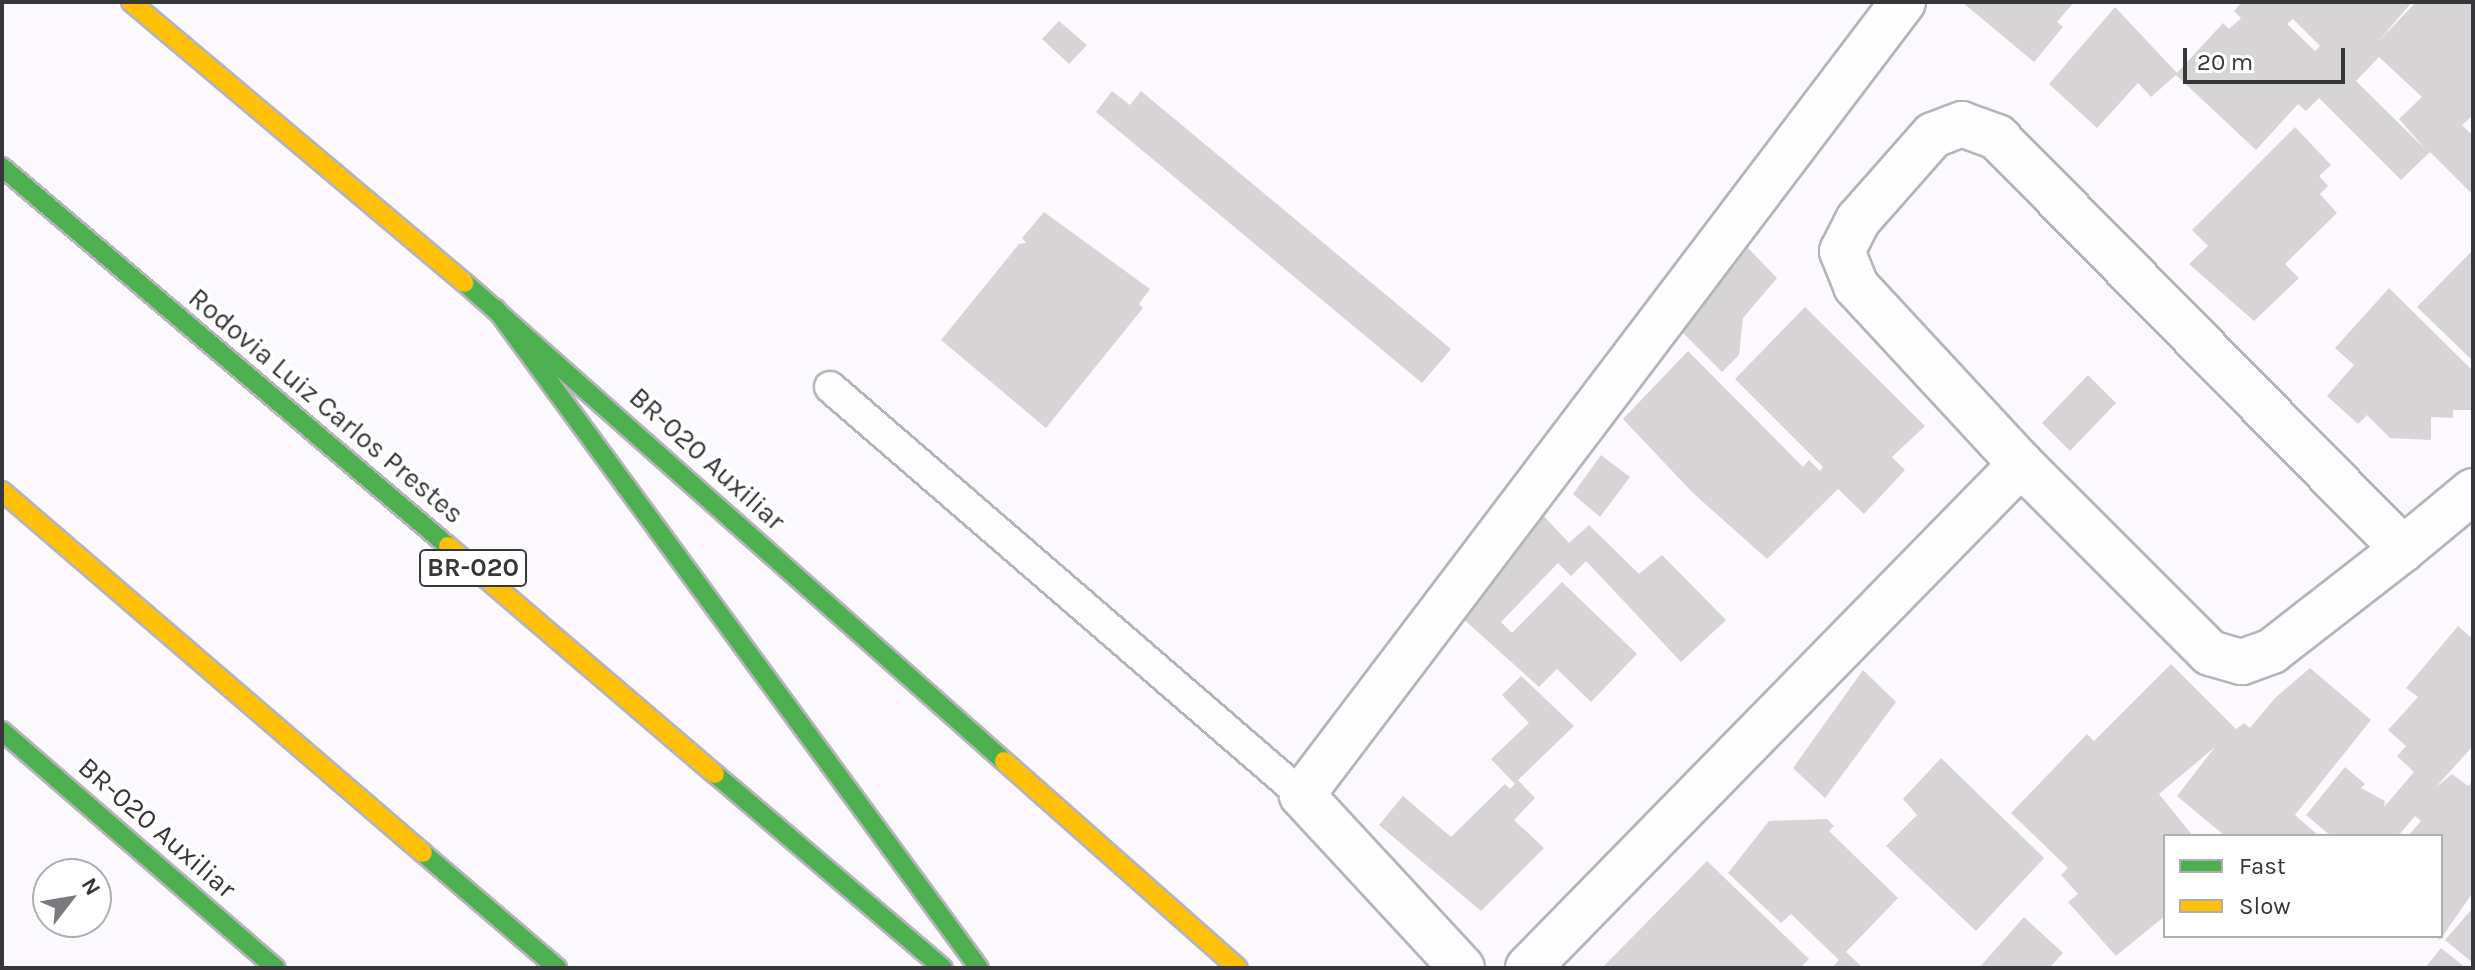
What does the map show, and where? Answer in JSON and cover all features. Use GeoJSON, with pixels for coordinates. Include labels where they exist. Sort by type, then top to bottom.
{"type":"FeatureCollection","features":[{"type":"Feature","properties":{"kind":"main road","name":"BR-020 Auxiliar"},"geometry":{"type":"LineString","coordinates":[[131,2],[496,309],[1238,968]]}},
{"type":"Feature","properties":{"kind":"main road","name":"Rodovia Luiz Carlos Prestes"},"geometry":{"type":"LineString","coordinates":[[2,167],[943,968]]}},
{"type":"Feature","properties":{"kind":"main road"},"geometry":{"type":"LineString","coordinates":[[496,309],[979,968]]}},
{"type":"Feature","properties":{"kind":"main road"},"geometry":{"type":"LineString","coordinates":[[2,491],[557,968]]}},
{"type":"Feature","properties":{"kind":"main road","name":"BR-020 Auxiliar"},"geometry":{"type":"LineString","coordinates":[[2,731],[276,968]]}},
{"type":"Feature","properties":{"kind":"main road"},"geometry":{"type":"LineString","coordinates":[[498,917],[539,968]]}},
{"type":"Feature","properties":{"kind":"street"},"geometry":{"type":"LineString","coordinates":[[1462,968],[1302,795],[1903,2]]}},
{"type":"Feature","properties":{"kind":"street"},"geometry":{"type":"LineString","coordinates":[[2403,549],[1997,137],[1962,124],[1933,135],[1858,220],[1842,251],[1856,286],[2021,464],[2210,653],[2242,662],[2272,651],[2403,549],[2473,491]]}},
{"type":"Feature","properties":{"kind":"street"},"geometry":{"type":"LineString","coordinates":[[1528,968],[2021,464]]}},
{"type":"Feature","properties":{"kind":"lane"},"geometry":{"type":"LineString","coordinates":[[830,387],[1302,795]]}},
{"type":"Feature","properties":{"kind":"building"},"geometry":{"type":"Polygon","coordinates":[[[1962,2],[2074,2],[2057,22],[2063,27],[2034,62],[1962,2]]]}},
{"type":"Feature","properties":{"kind":"building"},"geometry":{"type":"Polygon","coordinates":[[[2242,2],[2412,2],[2377,43],[2416,2],[2473,2],[2473,115],[2462,125],[2473,136],[2473,195],[2430,152],[2401,180],[2319,98],[2306,111],[2298,104],[2256,150],[2176,75],[2151,97],[2138,83],[2097,128],[2049,84],[2115,7],[2177,73],[2223,23],[2229,29],[2241,18],[2234,11],[2242,2]],[[2293,19],[2287,24],[2315,51],[2320,46],[2293,19]],[[2379,57],[2356,81],[2427,151],[2399,119],[2422,97],[2379,57]]]}},
{"type":"Feature","properties":{"kind":"building"},"geometry":{"type":"Polygon","coordinates":[[[1059,21],[1087,45],[1069,64],[1042,39],[1059,21]]]}},
{"type":"Feature","properties":{"kind":"building"},"geometry":{"type":"Polygon","coordinates":[[[1112,91],[1130,105],[1141,91],[1451,349],[1422,383],[1096,112],[1112,91]]]}},
{"type":"Feature","properties":{"kind":"building"},"geometry":{"type":"Polygon","coordinates":[[[2295,127],[2331,165],[2319,176],[2328,186],[2320,194],[2337,213],[2285,264],[2299,278],[2254,321],[2189,264],[2208,246],[2192,230],[2295,127]]]}},
{"type":"Feature","properties":{"kind":"building"},"geometry":{"type":"Polygon","coordinates":[[[1044,212],[1150,289],[1139,304],[1143,308],[1046,428],[941,340],[1019,244],[1026,243],[1022,238],[1044,212]]]}},
{"type":"Feature","properties":{"kind":"building"},"geometry":{"type":"Polygon","coordinates":[[[1748,248],[1777,278],[1743,318],[1739,355],[1722,372],[1682,332],[1748,248]]]}},
{"type":"Feature","properties":{"kind":"building"},"geometry":{"type":"Polygon","coordinates":[[[2473,250],[2473,361],[2417,307],[2473,250]]]}},
{"type":"Feature","properties":{"kind":"building"},"geometry":{"type":"Polygon","coordinates":[[[2389,288],[2473,371],[2473,410],[2453,410],[2453,418],[2431,417],[2431,440],[2390,438],[2367,415],[2358,424],[2327,396],[2354,365],[2335,348],[2389,288]]]}},
{"type":"Feature","properties":{"kind":"building"},"geometry":{"type":"Polygon","coordinates":[[[1805,307],[1925,426],[1892,457],[1905,470],[1864,514],[1838,489],[1767,559],[1693,493],[1623,419],[1688,351],[1803,467],[1809,460],[1820,471],[1823,467],[1735,379],[1805,307]]]}},
{"type":"Feature","properties":{"kind":"building"},"geometry":{"type":"Polygon","coordinates":[[[2088,375],[2116,403],[2070,451],[2042,423],[2088,375]]]}},
{"type":"Feature","properties":{"kind":"building"},"geometry":{"type":"Polygon","coordinates":[[[1601,455],[1630,477],[1600,517],[1573,494],[1601,455]]]}},
{"type":"Feature","properties":{"kind":"building"},"geometry":{"type":"Polygon","coordinates":[[[1541,513],[1569,543],[1589,525],[1639,574],[1662,555],[1726,620],[1681,662],[1586,561],[1571,576],[1558,563],[1501,622],[1512,633],[1562,582],[1637,654],[1591,702],[1557,669],[1539,687],[1461,617],[1541,513]]]}},
{"type":"Feature","properties":{"kind":"building"},"geometry":{"type":"Polygon","coordinates":[[[2458,626],[2473,639],[2473,746],[2435,788],[2452,774],[2468,786],[2473,781],[2473,892],[2443,936],[2443,834],[2410,834],[2421,821],[2415,816],[2400,834],[2329,834],[2306,815],[2345,767],[2365,784],[2361,788],[2385,801],[2384,807],[2414,772],[2397,756],[2406,746],[2388,730],[2418,697],[2406,688],[2458,626]]]}},
{"type":"Feature","properties":{"kind":"building"},"geometry":{"type":"Polygon","coordinates":[[[2171,664],[2236,729],[2244,723],[2250,728],[2275,698],[2310,668],[2371,720],[2295,815],[2317,834],[2223,834],[2177,796],[2215,747],[2159,794],[2191,834],[2163,834],[2163,918],[2116,956],[2068,902],[2078,894],[2061,875],[2068,868],[2011,813],[2087,734],[2094,741],[2171,664]]]}},
{"type":"Feature","properties":{"kind":"building"},"geometry":{"type":"Polygon","coordinates":[[[1863,670],[1896,702],[1825,798],[1793,768],[1863,670]]]}},
{"type":"Feature","properties":{"kind":"building"},"geometry":{"type":"Polygon","coordinates":[[[1521,676],[1574,726],[1518,780],[1535,798],[1514,820],[1544,848],[1481,911],[1379,825],[1403,796],[1451,837],[1505,784],[1510,789],[1515,784],[1491,759],[1529,723],[1502,695],[1521,676]]]}},
{"type":"Feature","properties":{"kind":"building"},"geometry":{"type":"Polygon","coordinates":[[[1941,758],[2044,858],[1976,931],[1886,846],[1917,815],[1903,799],[1941,758]]]}},
{"type":"Feature","properties":{"kind":"building"},"geometry":{"type":"Polygon","coordinates":[[[1827,819],[1834,826],[1829,831],[1898,898],[1846,952],[1863,968],[1832,968],[1839,960],[1791,914],[1781,923],[1728,873],[1769,821],[1827,819]]]}},
{"type":"Feature","properties":{"kind":"building"},"geometry":{"type":"Polygon","coordinates":[[[1707,861],[1809,959],[1800,968],[1602,968],[1707,861]]]}},
{"type":"Feature","properties":{"kind":"building"},"geometry":{"type":"Polygon","coordinates":[[[2473,908],[2473,963],[2445,940],[2473,908]]]}},
{"type":"Feature","properties":{"kind":"building"},"geometry":{"type":"Polygon","coordinates":[[[2024,917],[2063,953],[2049,968],[1979,968],[2024,917]]]}},
{"type":"Feature","properties":{"kind":"building"},"geometry":{"type":"Polygon","coordinates":[[[2441,948],[2466,968],[2425,968],[2441,948]]]}},
{"type":"Feature","properties":{"kind":"traffic: fast"},"geometry":{"type":"LineString","coordinates":[[2,167],[448,546]]}},
{"type":"Feature","properties":{"kind":"traffic: fast"},"geometry":{"type":"LineString","coordinates":[[465,283],[1004,761]]}},
{"type":"Feature","properties":{"kind":"traffic: fast"},"geometry":{"type":"LineString","coordinates":[[496,309],[979,968]]}},
{"type":"Feature","properties":{"kind":"traffic: fast"},"geometry":{"type":"LineString","coordinates":[[2,731],[276,968]]}},
{"type":"Feature","properties":{"kind":"traffic: fast"},"geometry":{"type":"LineString","coordinates":[[715,774],[943,968]]}},
{"type":"Feature","properties":{"kind":"traffic: fast"},"geometry":{"type":"LineString","coordinates":[[423,853],[557,968]]}},
{"type":"Feature","properties":{"kind":"traffic: slow"},"geometry":{"type":"LineString","coordinates":[[131,2],[465,283]]}},
{"type":"Feature","properties":{"kind":"traffic: slow"},"geometry":{"type":"LineString","coordinates":[[2,491],[423,853]]}},
{"type":"Feature","properties":{"kind":"traffic: slow"},"geometry":{"type":"LineString","coordinates":[[448,546],[715,774]]}},
{"type":"Feature","properties":{"kind":"traffic: slow"},"geometry":{"type":"LineString","coordinates":[[1004,761],[1238,968]]}}]}
